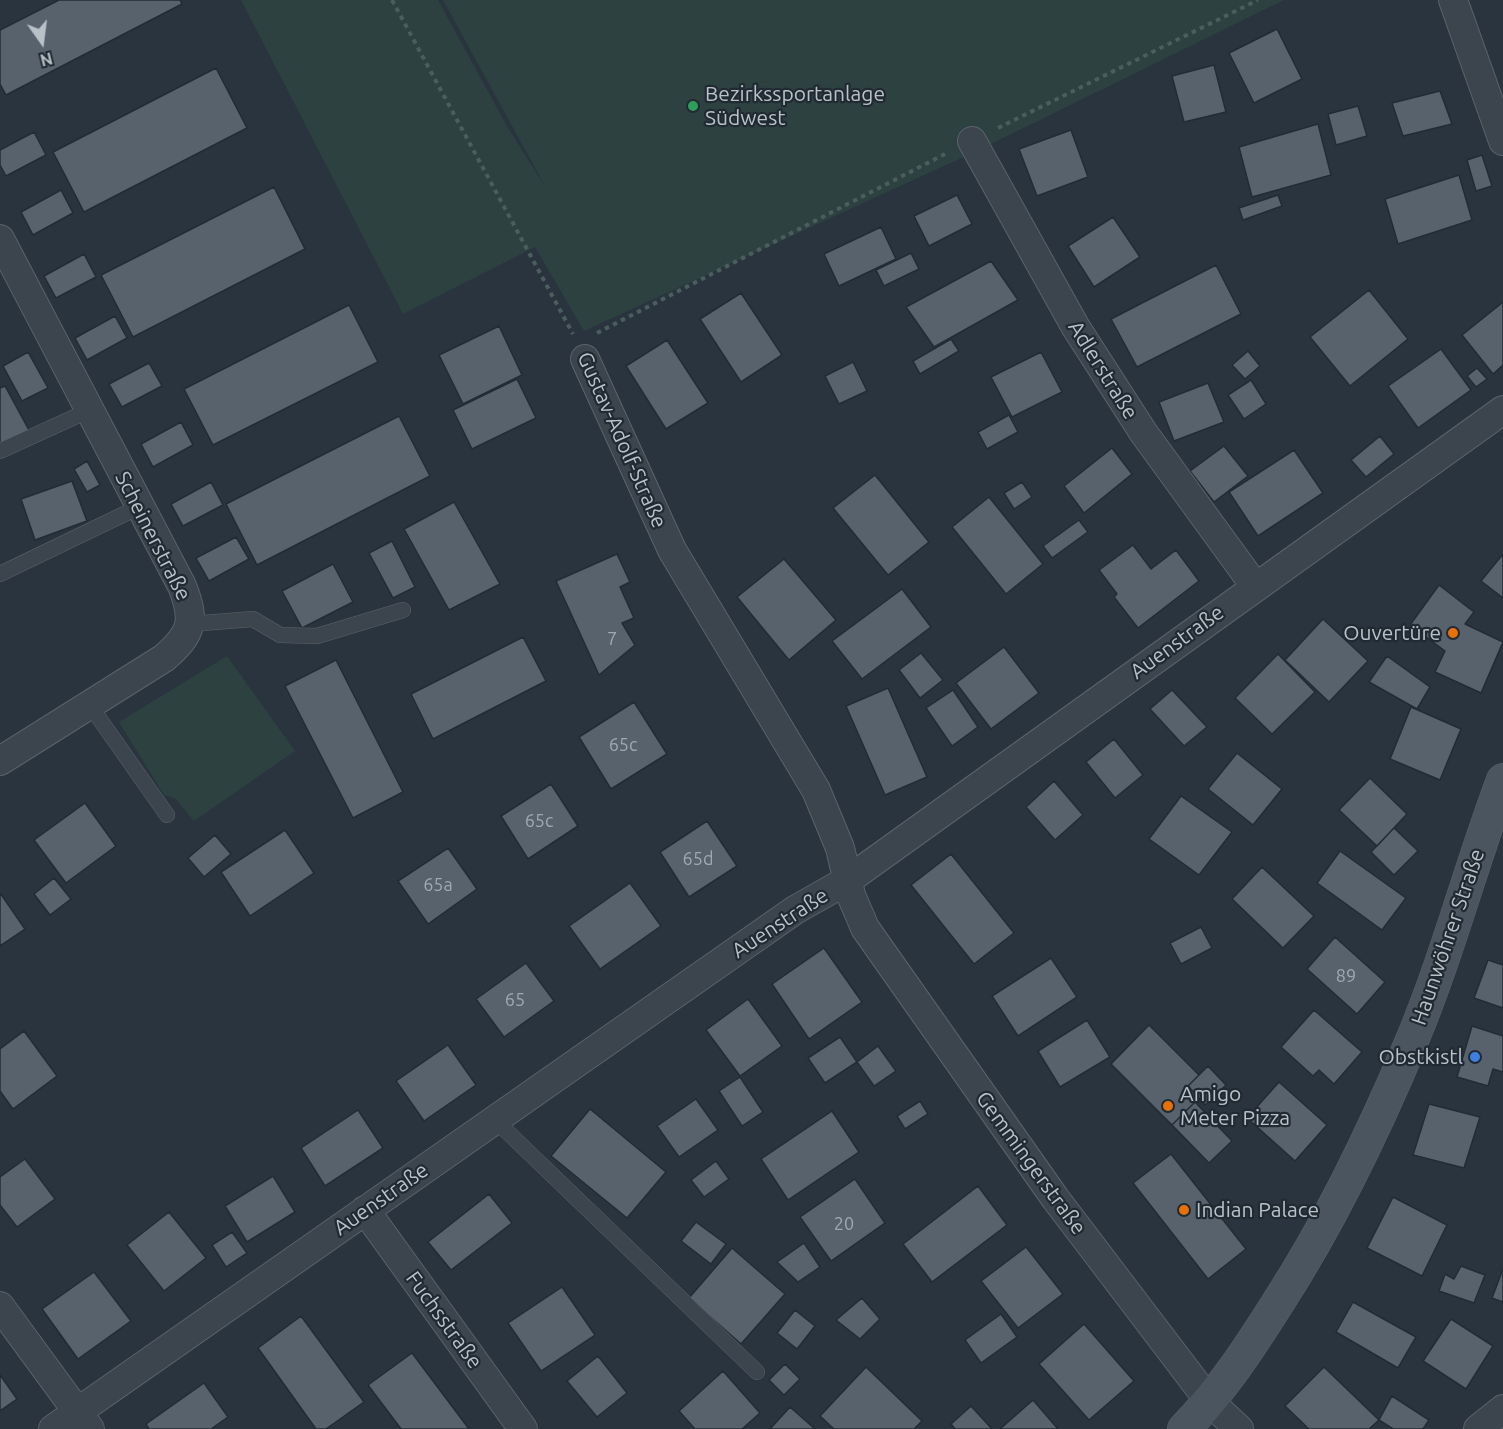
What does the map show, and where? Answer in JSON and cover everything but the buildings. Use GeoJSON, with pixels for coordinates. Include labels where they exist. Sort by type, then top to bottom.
{"type":"FeatureCollection","features":[{"type":"Feature","properties":{"kind":"street"},"geometry":{"type":"LineString","coordinates":[[1453,0],[1503,141]]}},
{"type":"Feature","properties":{"kind":"street","name":"Adlerstraße"},"geometry":{"type":"LineString","coordinates":[[972,141],[1075,326],[1143,432],[1255,586]]}},
{"type":"Feature","properties":{"kind":"street","name":"Scheinerstraße"},"geometry":{"type":"LineString","coordinates":[[0,239],[190,605],[190,624],[183,642],[164,658],[0,761]]}},
{"type":"Feature","properties":{"kind":"street","name":"Gustav-Adolf-Straße"},"geometry":{"type":"LineString","coordinates":[[581,351],[672,550],[816,790],[840,848],[848,880]]}},
{"type":"Feature","properties":{"kind":"street","name":"Auenstraße"},"geometry":{"type":"LineString","coordinates":[[53,1429],[84,1420],[365,1210],[795,910],[848,880],[1503,410]]}},
{"type":"Feature","properties":{"kind":"street","name":"Haunwöhrer Straße"},"geometry":{"type":"LineString","coordinates":[[1184,1429],[1210,1402],[1240,1362],[1310,1253],[1366,1143],[1413,1037],[1503,780]]}},
{"type":"Feature","properties":{"kind":"street","name":"Gemmingerstraße"},"geometry":{"type":"LineString","coordinates":[[848,880],[857,912],[871,937],[1055,1198],[1210,1402],[1239,1429]]}},
{"type":"Feature","properties":{"kind":"street","name":"Fuchsstraße"},"geometry":{"type":"LineString","coordinates":[[365,1210],[523,1429]]}},
{"type":"Feature","properties":{"kind":"street"},"geometry":{"type":"LineString","coordinates":[[0,1306],[84,1420]]}},
{"type":"Feature","properties":{"kind":"street"},"geometry":{"type":"LineString","coordinates":[[1478,1429],[1503,1408]]}},
{"type":"Feature","properties":{"kind":"lane"},"geometry":{"type":"LineString","coordinates":[[0,451],[90,410]]}},
{"type":"Feature","properties":{"kind":"lane"},"geometry":{"type":"LineString","coordinates":[[0,574],[139,507]]}},
{"type":"Feature","properties":{"kind":"lane"},"geometry":{"type":"LineString","coordinates":[[190,624],[253,619],[280,635],[317,636],[403,610]]}},
{"type":"Feature","properties":{"kind":"lane"},"geometry":{"type":"LineString","coordinates":[[89,704],[167,815]]}},
{"type":"Feature","properties":{"kind":"lane"},"geometry":{"type":"LineString","coordinates":[[495,1120],[758,1372]]}},
{"type":"Feature","properties":{"kind":"path","name":"Gustav-Adolf-Straße"},"geometry":{"type":"LineString","coordinates":[[392,0],[581,351]]}},
{"type":"Feature","properties":{"kind":"path"},"geometry":{"type":"LineString","coordinates":[[581,351],[972,141],[1258,0]]}},
{"type":"Feature","properties":{"kind":"green space"},"geometry":{"type":"Polygon","coordinates":[[[241,0],[438,0],[508,128],[546,188],[443,0],[1284,0],[979,150],[584,331],[535,247],[403,314],[241,0]]]}},
{"type":"Feature","properties":{"kind":"green space"},"geometry":{"type":"Polygon","coordinates":[[[227,656],[295,751],[194,821],[176,799],[164,795],[119,722],[227,656]]]}},
{"type":"Feature","properties":{"kind":"place","name":"Bezirkssportanlage Südwest"},"geometry":{"type":"Point","coordinates":[693,106]}},
{"type":"Feature","properties":{"kind":"place","name":"Ouvertüre"},"geometry":{"type":"Point","coordinates":[1453,633]}},
{"type":"Feature","properties":{"kind":"place","name":"Obstkistl"},"geometry":{"type":"Point","coordinates":[1475,1057]}},
{"type":"Feature","properties":{"kind":"place","name":"Amigo Meter Pizza"},"geometry":{"type":"Point","coordinates":[1168,1106]}},
{"type":"Feature","properties":{"kind":"place","name":"Indian Palace"},"geometry":{"type":"Point","coordinates":[1184,1210]}}]}
